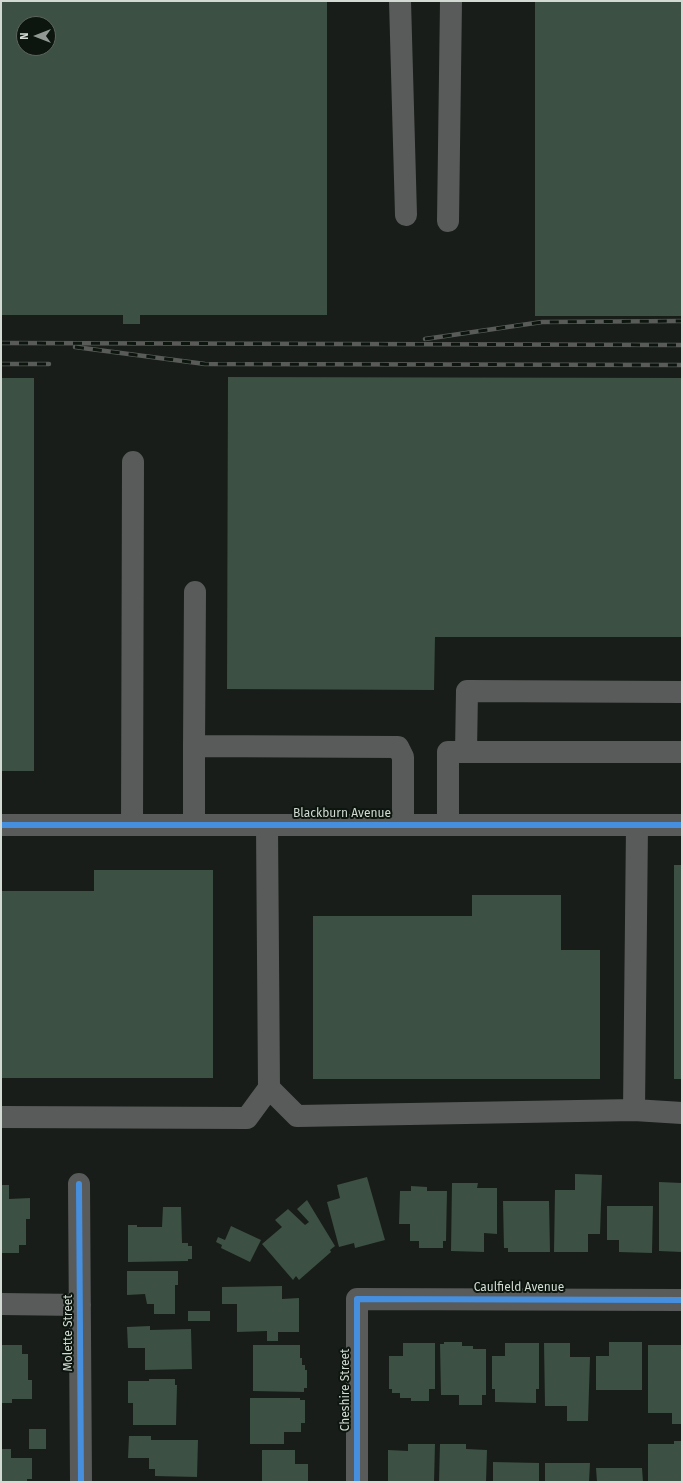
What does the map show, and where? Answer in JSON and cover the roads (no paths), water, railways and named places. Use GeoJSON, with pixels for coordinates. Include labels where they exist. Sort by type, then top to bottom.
{"type":"FeatureCollection","features":[{"type":"Feature","properties":{"kind":"street"},"geometry":{"type":"LineString","coordinates":[[400,1],[406,215]]}},
{"type":"Feature","properties":{"kind":"street"},"geometry":{"type":"LineString","coordinates":[[448,221],[451,1]]}},
{"type":"Feature","properties":{"kind":"street"},"geometry":{"type":"LineString","coordinates":[[132,825],[133,462]]}},
{"type":"Feature","properties":{"kind":"street"},"geometry":{"type":"LineString","coordinates":[[194,825],[195,592]]}},
{"type":"Feature","properties":{"kind":"street"},"geometry":{"type":"LineString","coordinates":[[466,752],[467,690],[682,692]]}},
{"type":"Feature","properties":{"kind":"street"},"geometry":{"type":"LineString","coordinates":[[194,746],[398,747],[403,757],[403,825]]}},
{"type":"Feature","properties":{"kind":"street"},"geometry":{"type":"LineString","coordinates":[[448,825],[448,752],[682,752]]}},
{"type":"Feature","properties":{"kind":"street","name":"Blackburn Avenue"},"geometry":{"type":"LineString","coordinates":[[1,825],[682,825]]}},
{"type":"Feature","properties":{"kind":"street"},"geometry":{"type":"LineString","coordinates":[[1,1117],[246,1118],[269,1088],[267,825]]}},
{"type":"Feature","properties":{"kind":"street"},"geometry":{"type":"LineString","coordinates":[[634,1110],[637,825]]}},
{"type":"Feature","properties":{"kind":"street"},"geometry":{"type":"LineString","coordinates":[[269,1088],[297,1116],[634,1110],[682,1113]]}},
{"type":"Feature","properties":{"kind":"street","name":"Molette Street"},"geometry":{"type":"LineString","coordinates":[[79,1184],[81,1482]]}},
{"type":"Feature","properties":{"kind":"street","name":"Caulfield Avenue"},"geometry":{"type":"LineString","coordinates":[[357,1299],[682,1300]]}},
{"type":"Feature","properties":{"kind":"street","name":"Cheshire Street"},"geometry":{"type":"LineString","coordinates":[[357,1299],[357,1482]]}},
{"type":"Feature","properties":{"kind":"street"},"geometry":{"type":"LineString","coordinates":[[1,1304],[80,1305]]}},
{"type":"Feature","properties":{"kind":"railway"},"geometry":{"type":"LineString","coordinates":[[425,339],[542,322],[682,321]]}},
{"type":"Feature","properties":{"kind":"railway"},"geometry":{"type":"LineString","coordinates":[[1,343],[682,345]]}},
{"type":"Feature","properties":{"kind":"railway"},"geometry":{"type":"LineString","coordinates":[[75,347],[205,364],[682,365]]}},
{"type":"Feature","properties":{"kind":"railway"},"geometry":{"type":"LineString","coordinates":[[1,364],[49,364]]}}]}
